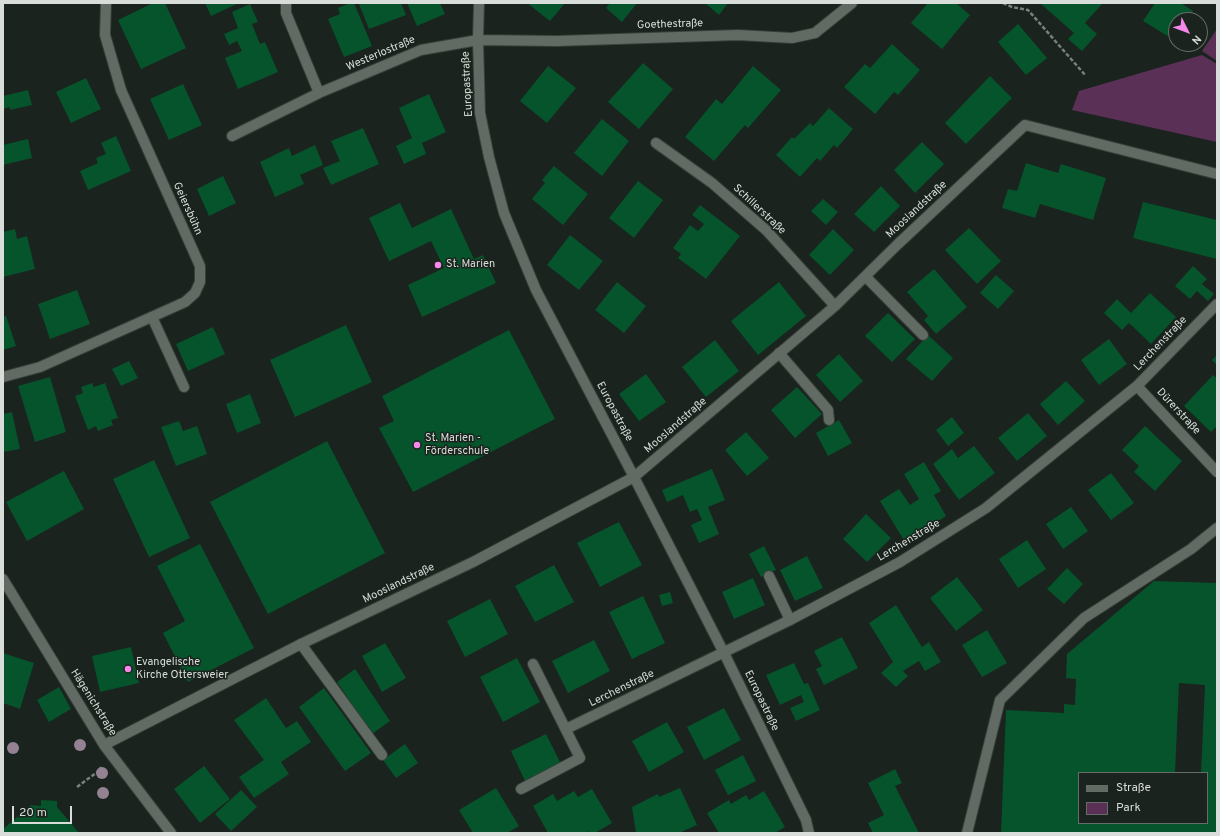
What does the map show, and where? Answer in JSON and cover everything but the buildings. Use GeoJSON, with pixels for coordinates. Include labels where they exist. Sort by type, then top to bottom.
{"type":"FeatureCollection","features":[{"type":"Feature","properties":{"kind":"street","name":"Geiersbühn"},"geometry":{"type":"LineString","coordinates":[[3,377],[40,367],[185,302],[195,293],[200,282],[200,266],[121,90],[105,35],[106,3]]}},
{"type":"Feature","properties":{"kind":"street"},"geometry":{"type":"LineString","coordinates":[[286,3],[286,13],[319,93]]}},
{"type":"Feature","properties":{"kind":"street","name":"Europastraße"},"geometry":{"type":"LineString","coordinates":[[479,3],[478,40],[480,114],[489,157],[504,213],[536,290],[634,477],[724,654],[806,820],[809,833]]}},
{"type":"Feature","properties":{"kind":"street","name":"Goethestraße"},"geometry":{"type":"LineString","coordinates":[[478,40],[557,41],[738,35],[792,38],[815,33],[852,3]]}},
{"type":"Feature","properties":{"kind":"street","name":"Westerlostraße"},"geometry":{"type":"LineString","coordinates":[[232,136],[319,93],[421,50],[478,40]]}},
{"type":"Feature","properties":{"kind":"street","name":"Mooslandstraße"},"geometry":{"type":"LineString","coordinates":[[104,745],[301,644],[473,562],[634,477],[835,306],[898,244],[1025,126],[1217,174]]}},
{"type":"Feature","properties":{"kind":"street","name":"Schillerstraße"},"geometry":{"type":"LineString","coordinates":[[656,142],[712,183],[766,230],[835,306]]}},
{"type":"Feature","properties":{"kind":"street"},"geometry":{"type":"LineString","coordinates":[[866,277],[923,335]]}},
{"type":"Feature","properties":{"kind":"street","name":"Lerchenstraße"},"geometry":{"type":"LineString","coordinates":[[566,729],[724,654],[790,620],[900,562],[986,508],[1137,386],[1217,304]]}},
{"type":"Feature","properties":{"kind":"street"},"geometry":{"type":"LineString","coordinates":[[152,317],[184,387]]}},
{"type":"Feature","properties":{"kind":"street"},"geometry":{"type":"LineString","coordinates":[[779,354],[828,410],[830,420]]}},
{"type":"Feature","properties":{"kind":"street","name":"Dürerstraße"},"geometry":{"type":"LineString","coordinates":[[1137,386],[1217,472]]}},
{"type":"Feature","properties":{"kind":"street"},"geometry":{"type":"LineString","coordinates":[[967,833],[1000,700],[1084,618],[1191,548],[1217,528]]}},
{"type":"Feature","properties":{"kind":"street"},"geometry":{"type":"LineString","coordinates":[[769,576],[790,620]]}},
{"type":"Feature","properties":{"kind":"street","name":"Hägenichstraße"},"geometry":{"type":"LineString","coordinates":[[3,579],[104,745],[171,833]]}},
{"type":"Feature","properties":{"kind":"street"},"geometry":{"type":"LineString","coordinates":[[301,644],[382,755]]}},
{"type":"Feature","properties":{"kind":"street"},"geometry":{"type":"LineString","coordinates":[[521,789],[580,758],[533,664]]}},
{"type":"Feature","properties":{"kind":"path"},"geometry":{"type":"LineString","coordinates":[[1003,3],[1012,7],[1028,10],[1086,76]]}},
{"type":"Feature","properties":{"kind":"path"},"geometry":{"type":"LineString","coordinates":[[77,787],[100,770],[104,745]]}},
{"type":"Feature","properties":{"kind":"green space"},"geometry":{"type":"Polygon","coordinates":[[[1217,29],[1217,61],[1204,52],[1208,52],[1208,42],[1217,29]]]}},
{"type":"Feature","properties":{"kind":"green space"},"geometry":{"type":"Polygon","coordinates":[[[1202,55],[1217,64],[1217,142],[1072,110],[1079,91],[1202,55]]]}},
{"type":"Feature","properties":{"kind":"place","name":"St. Marien"},"geometry":{"type":"Point","coordinates":[438,265]}},
{"type":"Feature","properties":{"kind":"place","name":"St. Marien - Förderschule"},"geometry":{"type":"Point","coordinates":[417,445]}},
{"type":"Feature","properties":{"kind":"place","name":"Evangelische Kirche Ottersweier"},"geometry":{"type":"Point","coordinates":[128,669]}}]}
